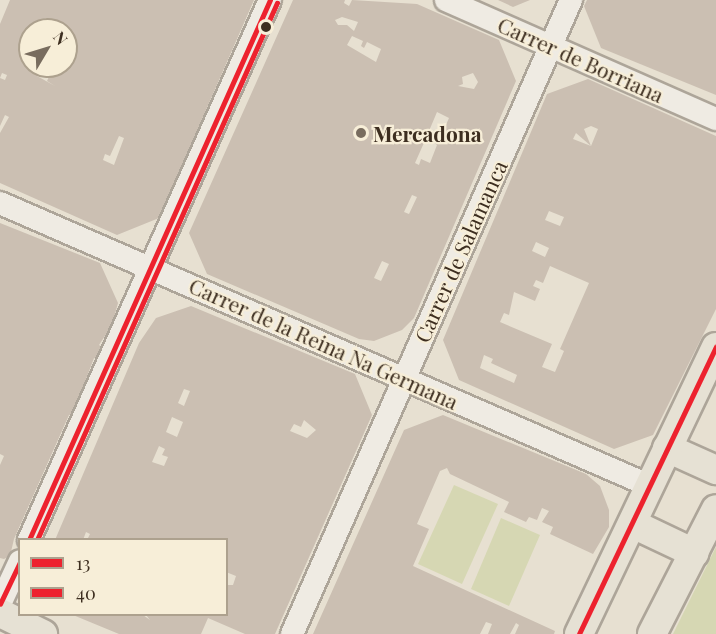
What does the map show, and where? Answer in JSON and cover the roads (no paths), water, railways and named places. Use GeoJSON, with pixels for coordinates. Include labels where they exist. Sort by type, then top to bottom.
{"type":"FeatureCollection","features":[{"type":"Feature","properties":{"kind":"main road"},"geometry":{"type":"LineString","coordinates":[[579,634],[633,524],[648,485],[716,347]]}},
{"type":"Feature","properties":{"kind":"main road"},"geometry":{"type":"LineString","coordinates":[[667,448],[716,470]]}},
{"type":"Feature","properties":{"kind":"main road"},"geometry":{"type":"LineString","coordinates":[[652,634],[716,509]]}},
{"type":"Feature","properties":{"kind":"main road"},"geometry":{"type":"LineString","coordinates":[[633,524],[694,553]]}},
{"type":"Feature","properties":{"kind":"main road"},"geometry":{"type":"LineString","coordinates":[[0,613],[43,634]]}},
{"type":"Feature","properties":{"kind":"street"},"geometry":{"type":"LineString","coordinates":[[30,538],[270,0]]}},
{"type":"Feature","properties":{"kind":"street","name":"Carrer de Borriana"},"geometry":{"type":"LineString","coordinates":[[446,0],[716,119]]}},
{"type":"Feature","properties":{"kind":"street","name":"Carrer de Salamanca"},"geometry":{"type":"LineString","coordinates":[[292,634],[571,0]]}},
{"type":"Feature","properties":{"kind":"street","name":"Carrer de la Reina Na Germana"},"geometry":{"type":"LineString","coordinates":[[0,203],[648,485]]}},
{"type":"Feature","properties":{"kind":"street"},"geometry":{"type":"LineString","coordinates":[[0,604],[18,565]]}},
{"type":"Feature","properties":{"kind":"place","name":"Mercadona"},"geometry":{"type":"Point","coordinates":[361,133]}}]}
